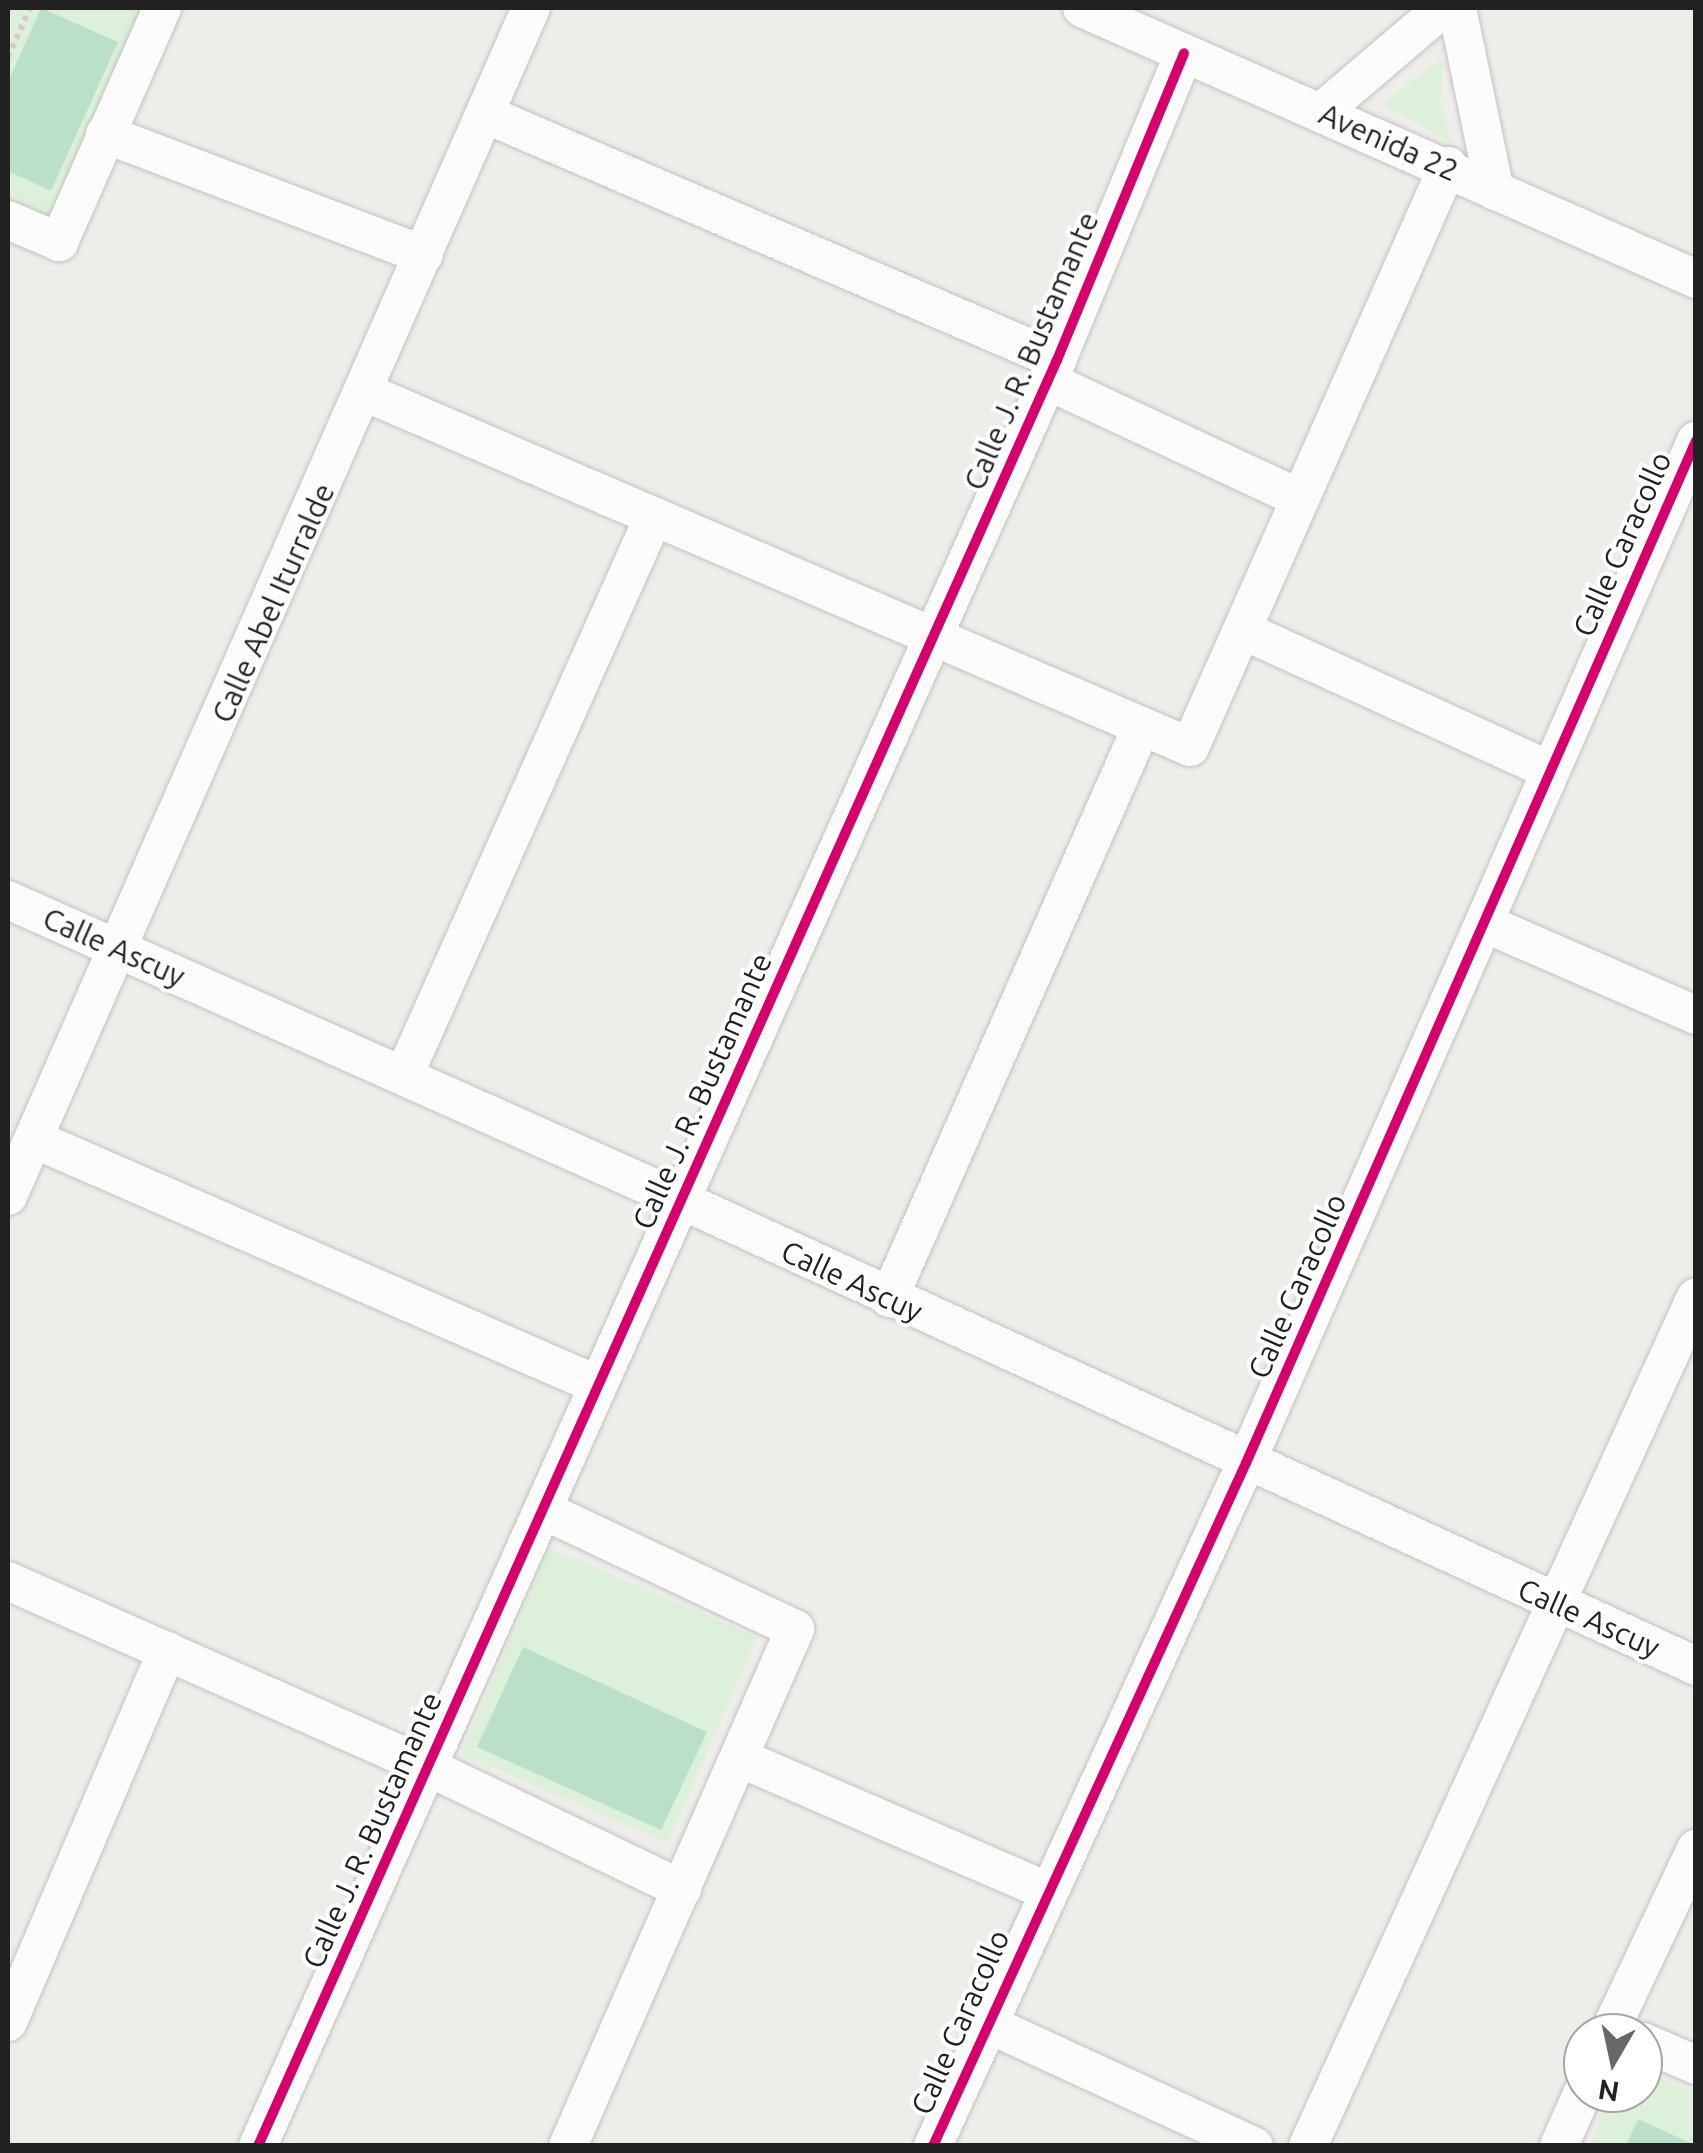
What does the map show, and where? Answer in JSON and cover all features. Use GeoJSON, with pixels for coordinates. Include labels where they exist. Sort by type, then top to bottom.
{"type":"FeatureCollection","features":[{"type":"Feature","properties":{"kind":"street"},"geometry":{"type":"LineString","coordinates":[[8,220],[60,242],[162,8]]}},
{"type":"Feature","properties":{"kind":"street","name":"Calle Abel Iturralde"},"geometry":{"type":"LineString","coordinates":[[8,1196],[366,392],[531,8]]}},
{"type":"Feature","properties":{"kind":"street","name":"Avenida 22"},"geometry":{"type":"LineString","coordinates":[[1082,8],[1123,15],[1184,53],[1448,166],[1495,192],[1696,279]]}},
{"type":"Feature","properties":{"kind":"street"},"geometry":{"type":"LineString","coordinates":[[1320,112],[1443,8]]}},
{"type":"Feature","properties":{"kind":"street"},"geometry":{"type":"LineString","coordinates":[[1457,8],[1495,192]]}},
{"type":"Feature","properties":{"kind":"street","name":"Calle J. R. Bustamante"},"geometry":{"type":"LineString","coordinates":[[258,2146],[1052,371],[1184,53]]}},
{"type":"Feature","properties":{"kind":"street"},"geometry":{"type":"LineString","coordinates":[[484,114],[1052,371],[1300,498]]}},
{"type":"Feature","properties":{"kind":"street"},"geometry":{"type":"LineString","coordinates":[[105,134],[424,255]]}},
{"type":"Feature","properties":{"kind":"street"},"geometry":{"type":"LineString","coordinates":[[366,392],[932,640],[1190,747],[1448,166]]}},
{"type":"Feature","properties":{"kind":"street","name":"Calle Caracollo"},"geometry":{"type":"LineString","coordinates":[[933,2146],[986,2023],[1246,1463],[1696,441]]}},
{"type":"Feature","properties":{"kind":"street"},"geometry":{"type":"LineString","coordinates":[[404,1075],[654,516]]}},
{"type":"Feature","properties":{"kind":"street"},"geometry":{"type":"LineString","coordinates":[[1242,630],[1549,770]]}},
{"type":"Feature","properties":{"kind":"street"},"geometry":{"type":"LineString","coordinates":[[889,1298],[1141,728]]}},
{"type":"Feature","properties":{"kind":"street","name":"Calle Ascuy"},"geometry":{"type":"LineString","coordinates":[[8,900],[681,1200],[1246,1463],[1696,1666]]}},
{"type":"Feature","properties":{"kind":"street"},"geometry":{"type":"LineString","coordinates":[[1484,923],[1696,1015]]}},
{"type":"Feature","properties":{"kind":"street"},"geometry":{"type":"LineString","coordinates":[[34,1139],[598,1385]]}},
{"type":"Feature","properties":{"kind":"street"},"geometry":{"type":"LineString","coordinates":[[1308,2146],[1696,1297]]}},
{"type":"Feature","properties":{"kind":"street"},"geometry":{"type":"LineString","coordinates":[[543,1510],[796,1629],[568,2146]]}},
{"type":"Feature","properties":{"kind":"street"},"geometry":{"type":"LineString","coordinates":[[8,1581],[428,1766],[682,1888]]}},
{"type":"Feature","properties":{"kind":"street"},"geometry":{"type":"LineString","coordinates":[[8,2022],[167,1651]]}},
{"type":"Feature","properties":{"kind":"street"},"geometry":{"type":"LineString","coordinates":[[742,1758],[1047,1891]]}},
{"type":"Feature","properties":{"kind":"street"},"geometry":{"type":"LineString","coordinates":[[1630,2013],[1696,1849]]}},
{"type":"Feature","properties":{"kind":"street"},"geometry":{"type":"LineString","coordinates":[[986,2023],[1254,2146]]}},
{"type":"Feature","properties":{"kind":"street"},"geometry":{"type":"LineString","coordinates":[[1663,2051],[1696,2065]]}},
{"type":"Feature","properties":{"kind":"street"},"geometry":{"type":"LineString","coordinates":[[1559,2146],[1574,2113]]}},
{"type":"Feature","properties":{"kind":"path"},"geometry":{"type":"LineString","coordinates":[[8,57],[30,8]]}},
{"type":"Feature","properties":{"kind":"green space"},"geometry":{"type":"Polygon","coordinates":[[[8,8],[143,8],[47,224],[8,206],[8,8]]]}},
{"type":"Feature","properties":{"kind":"green space"},"geometry":{"type":"Polygon","coordinates":[[[41,8],[118,42],[51,191],[8,171],[8,82],[41,8]]]}},
{"type":"Feature","properties":{"kind":"green space"},"geometry":{"type":"Polygon","coordinates":[[[1443,57],[1441,102],[1452,144],[1382,104],[1443,57]]]}},
{"type":"Feature","properties":{"kind":"green space"},"geometry":{"type":"Polygon","coordinates":[[[549,1548],[757,1637],[668,1843],[461,1754],[549,1548]]]}},
{"type":"Feature","properties":{"kind":"green space"},"geometry":{"type":"Polygon","coordinates":[[[523,1647],[707,1732],[661,1830],[477,1747],[523,1647]]]}},
{"type":"Feature","properties":{"kind":"green space"},"geometry":{"type":"Polygon","coordinates":[[[1663,2079],[1695,2094],[1695,2145],[1590,2146],[1604,2113],[1663,2113],[1663,2079]]]}},
{"type":"Feature","properties":{"kind":"green space"},"geometry":{"type":"Polygon","coordinates":[[[1638,2119],[1695,2145],[1626,2145],[1638,2119]]]}},
{"type":"Feature","properties":{"kind":"cycle path"},"geometry":{"type":"LineString","coordinates":[[258,2146],[1057,360],[1184,53]]}},
{"type":"Feature","properties":{"kind":"cycle path"},"geometry":{"type":"LineString","coordinates":[[933,2146],[1246,1463],[1696,441]]}}]}
